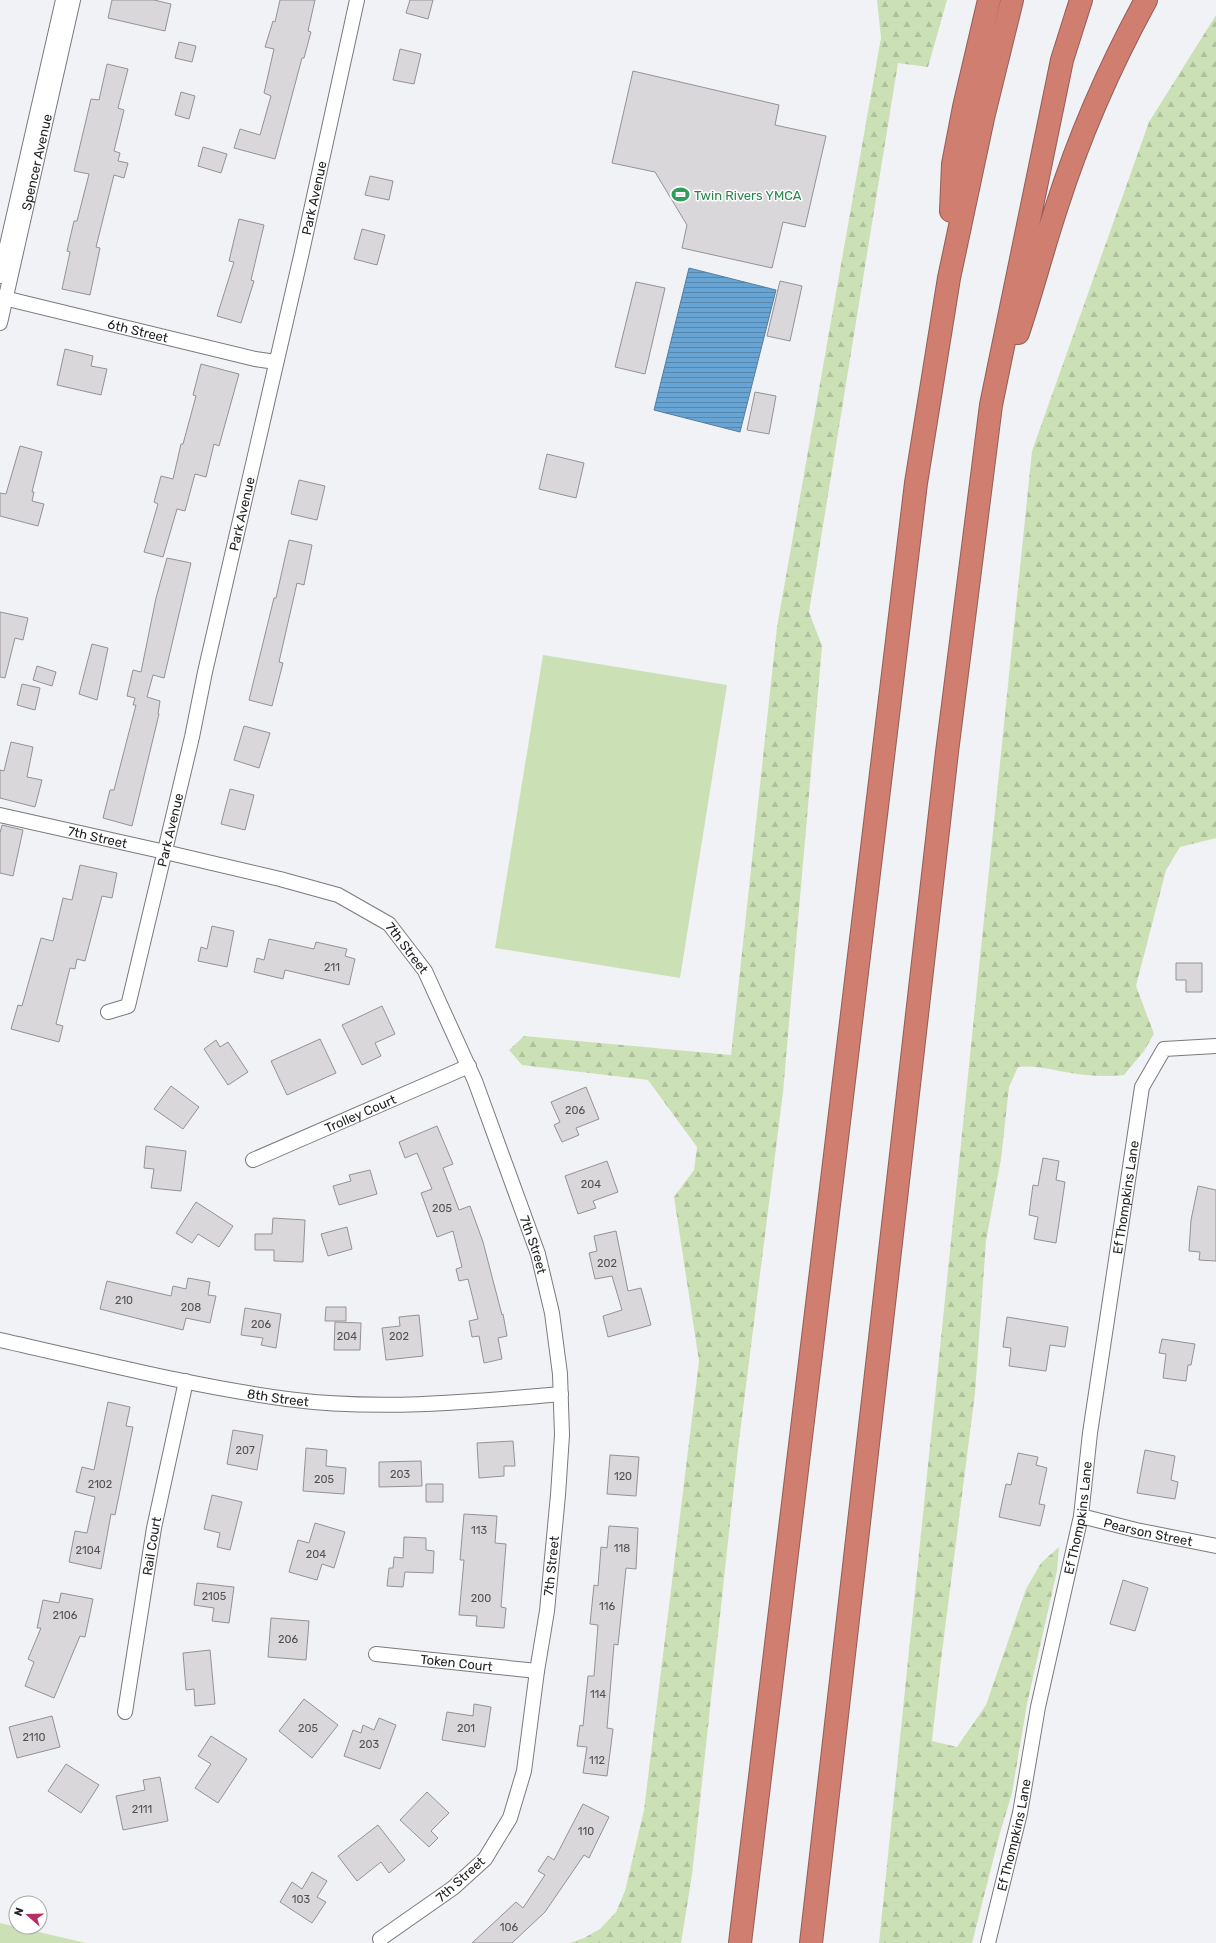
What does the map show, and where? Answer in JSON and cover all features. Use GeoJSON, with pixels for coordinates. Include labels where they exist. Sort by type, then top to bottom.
{"type":"FeatureCollection","features":[{"type":"Feature","properties":{"kind":"highway"},"geometry":{"type":"LineString","coordinates":[[949,278],[953,164],[964,108],[989,0]]}},
{"type":"Feature","properties":{"kind":"highway"},"geometry":{"type":"LineString","coordinates":[[740,1943],[915,491],[938,337],[949,278],[981,125],[1012,0]]}},
{"type":"Feature","properties":{"kind":"highway"},"geometry":{"type":"LineString","coordinates":[[811,1943],[946,760],[984,454],[991,405],[1062,60],[1081,0]]}},
{"type":"Feature","properties":{"kind":"highway"},"geometry":{"type":"LineString","coordinates":[[984,454],[1043,250],[1073,160],[1108,73],[1146,0]]}},
{"type":"Feature","properties":{"kind":"street","name":"Spencer Avenue"},"geometry":{"type":"LineString","coordinates":[[0,276],[63,0]]}},
{"type":"Feature","properties":{"kind":"street","name":"Spencer Avenue"},"geometry":{"type":"LineString","coordinates":[[0,323],[3,298],[73,0]]}},
{"type":"Feature","properties":{"kind":"street","name":"Park Avenue"},"geometry":{"type":"LineString","coordinates":[[108,1012],[128,1006],[165,852],[357,0]]}},
{"type":"Feature","properties":{"kind":"street","name":"6th Street"},"geometry":{"type":"LineString","coordinates":[[3,298],[256,359],[276,362]]}},
{"type":"Feature","properties":{"kind":"street","name":"7th Street"},"geometry":{"type":"LineString","coordinates":[[0,815],[280,879],[338,895],[389,924],[425,971],[468,1066],[518,1196],[538,1254],[552,1313],[561,1394],[562,1435],[547,1611],[537,1671],[524,1771],[510,1818],[485,1858],[454,1888],[380,1939]]}},
{"type":"Feature","properties":{"kind":"street","name":"Ef Thompkins Lane"},"geometry":{"type":"LineString","coordinates":[[988,1943],[1020,1813],[1043,1684],[1081,1516],[1090,1433],[1142,1087],[1164,1048],[1216,1046]]}},
{"type":"Feature","properties":{"kind":"street","name":"Trolley Court"},"geometry":{"type":"LineString","coordinates":[[252,1160],[468,1066]]}},
{"type":"Feature","properties":{"kind":"street","name":"8th Street"},"geometry":{"type":"LineString","coordinates":[[0,1340],[186,1381],[287,1399],[362,1404],[433,1404],[561,1394]]}},
{"type":"Feature","properties":{"kind":"street","name":"Rail Court"},"geometry":{"type":"LineString","coordinates":[[125,1712],[154,1528],[186,1381]]}},
{"type":"Feature","properties":{"kind":"street","name":"Pearson Street"},"geometry":{"type":"LineString","coordinates":[[1081,1516],[1136,1530],[1216,1546]]}},
{"type":"Feature","properties":{"kind":"street","name":"Token Court"},"geometry":{"type":"LineString","coordinates":[[376,1654],[537,1671]]}},
{"type":"Feature","properties":{"kind":"green space"},"geometry":{"type":"Polygon","coordinates":[[[877,0],[947,0],[928,67],[898,63],[809,612],[822,646],[783,1092],[738,1449],[692,1875],[681,1943],[570,1943],[584,1938],[600,1929],[616,1912],[625,1891],[644,1810],[699,1361],[674,1197],[694,1170],[697,1147],[648,1080],[522,1065],[509,1050],[524,1036],[731,1055],[777,627],[881,38],[877,0]]]}},
{"type":"Feature","properties":{"kind":"green space"},"geometry":{"type":"Polygon","coordinates":[[[1216,15],[1216,838],[1180,847],[1166,870],[1136,986],[1154,1034],[1144,1051],[1124,1075],[1090,1075],[1038,1067],[1018,1067],[1009,1087],[1001,1159],[986,1241],[975,1393],[932,1741],[957,1747],[986,1705],[1026,1589],[1041,1563],[1059,1547],[1057,1571],[1027,1704],[1012,1793],[1000,1833],[972,1943],[879,1943],[1032,451],[1149,122],[1216,15]]]}},
{"type":"Feature","properties":{"kind":"green space"},"geometry":{"type":"Polygon","coordinates":[[[543,655],[727,685],[680,978],[495,948],[543,655]]]}},
{"type":"Feature","properties":{"kind":"green space"},"geometry":{"type":"Polygon","coordinates":[[[0,1923],[8,1925],[8,1935],[48,1934],[86,1943],[0,1943],[0,1923]]]}},
{"type":"Feature","properties":{"kind":"water"},"geometry":{"type":"Polygon","coordinates":[[[689,268],[776,290],[740,432],[654,410],[689,268]]]}},
{"type":"Feature","properties":{"kind":"building"},"geometry":{"type":"Polygon","coordinates":[[[112,0],[154,0],[171,4],[165,31],[108,18],[112,0]]]}},
{"type":"Feature","properties":{"kind":"building"},"geometry":{"type":"Polygon","coordinates":[[[280,0],[315,0],[308,31],[311,32],[304,58],[302,58],[275,159],[234,148],[240,129],[260,135],[271,96],[264,93],[274,49],[265,47],[273,21],[275,22],[280,0]]]}},
{"type":"Feature","properties":{"kind":"building"},"geometry":{"type":"Polygon","coordinates":[[[410,0],[433,0],[428,19],[406,13],[410,0]]]}},
{"type":"Feature","properties":{"kind":"building"},"geometry":{"type":"Polygon","coordinates":[[[179,42],[196,46],[192,62],[175,58],[179,42]]]}},
{"type":"Feature","properties":{"kind":"building"},"geometry":{"type":"Polygon","coordinates":[[[400,49],[421,54],[414,84],[393,80],[400,49]]]}},
{"type":"Feature","properties":{"kind":"building"},"geometry":{"type":"Polygon","coordinates":[[[107,64],[128,69],[118,108],[124,110],[114,151],[120,153],[118,161],[128,163],[124,178],[114,175],[96,247],[100,248],[90,295],[62,289],[70,252],[67,251],[74,221],[77,221],[89,174],[74,171],[91,99],[99,100],[107,64]]]}},
{"type":"Feature","properties":{"kind":"building"},"geometry":{"type":"Polygon","coordinates":[[[633,71],[779,105],[775,125],[826,136],[805,227],[783,222],[772,268],[682,248],[687,225],[655,172],[612,163],[633,71]]]}},
{"type":"Feature","properties":{"kind":"building"},"geometry":{"type":"Polygon","coordinates":[[[181,92],[195,96],[189,119],[175,115],[181,92]]]}},
{"type":"Feature","properties":{"kind":"building"},"geometry":{"type":"Polygon","coordinates":[[[203,147],[227,154],[221,173],[198,166],[203,147]]]}},
{"type":"Feature","properties":{"kind":"building"},"geometry":{"type":"Polygon","coordinates":[[[370,176],[393,181],[389,200],[365,195],[370,176]]]}},
{"type":"Feature","properties":{"kind":"building"},"geometry":{"type":"Polygon","coordinates":[[[239,219],[264,225],[251,280],[254,281],[241,323],[217,316],[234,262],[229,261],[239,219]]]}},
{"type":"Feature","properties":{"kind":"building"},"geometry":{"type":"Polygon","coordinates":[[[362,229],[385,235],[377,265],[354,259],[362,229]]]}},
{"type":"Feature","properties":{"kind":"building"},"geometry":{"type":"Polygon","coordinates":[[[780,281],[802,286],[790,341],[767,336],[780,281]]]}},
{"type":"Feature","properties":{"kind":"building"},"geometry":{"type":"Polygon","coordinates":[[[636,282],[665,288],[645,374],[615,367],[636,282]]]}},
{"type":"Feature","properties":{"kind":"building"},"geometry":{"type":"Polygon","coordinates":[[[65,349],[93,356],[91,366],[107,369],[101,395],[57,385],[65,349]]]}},
{"type":"Feature","properties":{"kind":"building"},"geometry":{"type":"Polygon","coordinates":[[[201,364],[239,374],[219,446],[214,444],[206,477],[195,474],[185,511],[177,509],[163,557],[144,552],[158,504],[154,502],[161,476],[173,479],[181,444],[183,444],[196,396],[193,395],[201,364]]]}},
{"type":"Feature","properties":{"kind":"building"},"geometry":{"type":"Polygon","coordinates":[[[755,392],[776,396],[769,434],[747,430],[755,392]]]}},
{"type":"Feature","properties":{"kind":"building"},"geometry":{"type":"Polygon","coordinates":[[[20,446],[42,452],[32,492],[34,492],[32,501],[44,504],[38,526],[0,516],[0,493],[6,494],[20,446]]]}},
{"type":"Feature","properties":{"kind":"building"},"geometry":{"type":"Polygon","coordinates":[[[547,454],[584,463],[576,498],[539,489],[547,454]]]}},
{"type":"Feature","properties":{"kind":"building"},"geometry":{"type":"Polygon","coordinates":[[[299,480],[325,486],[317,520],[291,514],[299,480]]]}},
{"type":"Feature","properties":{"kind":"building"},"geometry":{"type":"Polygon","coordinates":[[[289,540],[312,545],[304,585],[297,583],[279,662],[283,663],[272,706],[249,700],[274,598],[276,598],[289,540]]]}},
{"type":"Feature","properties":{"kind":"building"},"geometry":{"type":"Polygon","coordinates":[[[167,558],[191,563],[164,678],[153,675],[147,697],[160,701],[159,714],[132,826],[103,818],[110,790],[114,790],[136,705],[133,705],[135,698],[127,696],[133,670],[141,672],[156,598],[167,558]]]}},
{"type":"Feature","properties":{"kind":"building"},"geometry":{"type":"Polygon","coordinates":[[[0,612],[28,618],[23,640],[15,638],[5,678],[0,677],[0,612]]]}},
{"type":"Feature","properties":{"kind":"building"},"geometry":{"type":"Polygon","coordinates":[[[92,644],[108,648],[97,700],[79,694],[92,644]]]}},
{"type":"Feature","properties":{"kind":"building"},"geometry":{"type":"Polygon","coordinates":[[[37,666],[56,672],[52,686],[33,680],[37,666]]]}},
{"type":"Feature","properties":{"kind":"building"},"geometry":{"type":"Polygon","coordinates":[[[22,684],[40,688],[35,710],[17,705],[22,684]]]}},
{"type":"Feature","properties":{"kind":"building"},"geometry":{"type":"Polygon","coordinates":[[[244,726],[270,733],[259,768],[234,760],[244,726]]]}},
{"type":"Feature","properties":{"kind":"building"},"geometry":{"type":"Polygon","coordinates":[[[11,742],[33,747],[27,777],[42,780],[35,807],[0,798],[0,770],[4,771],[11,742]]]}},
{"type":"Feature","properties":{"kind":"building"},"geometry":{"type":"Polygon","coordinates":[[[230,789],[254,795],[245,830],[221,824],[230,789]]]}},
{"type":"Feature","properties":{"kind":"building"},"geometry":{"type":"Polygon","coordinates":[[[2,825],[23,830],[13,876],[0,873],[0,833],[2,825]]]}},
{"type":"Feature","properties":{"kind":"building"},"geometry":{"type":"Polygon","coordinates":[[[80,865],[117,873],[112,898],[102,896],[85,961],[77,959],[75,969],[70,968],[56,1024],[63,1026],[59,1042],[11,1029],[18,1005],[22,1006],[41,938],[53,941],[63,898],[72,900],[80,865]]]}},
{"type":"Feature","properties":{"kind":"building"},"geometry":{"type":"Polygon","coordinates":[[[212,926],[234,931],[227,967],[198,961],[201,947],[207,949],[212,926]]]}},
{"type":"Feature","properties":{"kind":"building"},"geometry":{"type":"Polygon","coordinates":[[[269,939],[314,949],[316,942],[347,949],[345,956],[355,959],[349,985],[285,970],[283,979],[254,972],[257,958],[264,960],[269,939]]]}},
{"type":"Feature","properties":{"kind":"building"},"geometry":{"type":"Polygon","coordinates":[[[1176,963],[1202,963],[1202,992],[1186,992],[1186,980],[1176,980],[1176,963]]]}},
{"type":"Feature","properties":{"kind":"building"},"geometry":{"type":"Polygon","coordinates":[[[382,1006],[395,1034],[375,1043],[381,1056],[362,1065],[342,1025],[382,1006]]]}},
{"type":"Feature","properties":{"kind":"building"},"geometry":{"type":"Polygon","coordinates":[[[320,1039],[336,1073],[287,1095],[271,1061],[320,1039]]]}},
{"type":"Feature","properties":{"kind":"building"},"geometry":{"type":"Polygon","coordinates":[[[216,1040],[220,1047],[228,1042],[248,1072],[228,1085],[204,1049],[216,1040]]]}},
{"type":"Feature","properties":{"kind":"building"},"geometry":{"type":"Polygon","coordinates":[[[171,1086],[199,1107],[183,1129],[154,1109],[171,1086]]]}},
{"type":"Feature","properties":{"kind":"building"},"geometry":{"type":"Polygon","coordinates":[[[586,1087],[599,1119],[576,1128],[579,1135],[562,1142],[554,1125],[560,1122],[551,1102],[586,1087]]]}},
{"type":"Feature","properties":{"kind":"building"},"geometry":{"type":"Polygon","coordinates":[[[437,1126],[453,1164],[443,1168],[459,1210],[470,1206],[483,1242],[502,1315],[503,1314],[507,1336],[498,1338],[502,1359],[484,1363],[479,1336],[472,1337],[469,1321],[478,1319],[468,1279],[459,1281],[456,1269],[462,1267],[453,1231],[437,1237],[421,1193],[432,1189],[417,1153],[405,1158],[399,1142],[437,1126]]]}},
{"type":"Feature","properties":{"kind":"building"},"geometry":{"type":"Polygon","coordinates":[[[146,1146],[186,1151],[181,1191],[151,1188],[154,1169],[144,1168],[146,1146]]]}},
{"type":"Feature","properties":{"kind":"building"},"geometry":{"type":"Polygon","coordinates":[[[1043,1158],[1059,1161],[1056,1180],[1065,1182],[1056,1243],[1034,1239],[1038,1217],[1029,1215],[1033,1185],[1038,1186],[1043,1158]]]}},
{"type":"Feature","properties":{"kind":"building"},"geometry":{"type":"Polygon","coordinates":[[[607,1161],[618,1192],[593,1201],[596,1208],[578,1214],[565,1176],[607,1161]]]}},
{"type":"Feature","properties":{"kind":"building"},"geometry":{"type":"Polygon","coordinates":[[[370,1170],[377,1194],[339,1205],[333,1186],[351,1181],[349,1175],[370,1170]]]}},
{"type":"Feature","properties":{"kind":"building"},"geometry":{"type":"Polygon","coordinates":[[[1198,1186],[1216,1190],[1216,1261],[1199,1260],[1200,1252],[1189,1251],[1191,1220],[1198,1186]]]}},
{"type":"Feature","properties":{"kind":"building"},"geometry":{"type":"Polygon","coordinates":[[[196,1202],[233,1226],[219,1247],[198,1234],[192,1243],[176,1233],[196,1202]]]}},
{"type":"Feature","properties":{"kind":"building"},"geometry":{"type":"Polygon","coordinates":[[[273,1218],[305,1220],[303,1262],[274,1261],[274,1250],[255,1250],[255,1234],[272,1234],[273,1218]]]}},
{"type":"Feature","properties":{"kind":"building"},"geometry":{"type":"Polygon","coordinates":[[[347,1227],[352,1249],[328,1256],[321,1234],[347,1227]]]}},
{"type":"Feature","properties":{"kind":"building"},"geometry":{"type":"Polygon","coordinates":[[[616,1231],[628,1291],[641,1288],[651,1325],[608,1337],[603,1316],[622,1310],[612,1276],[595,1279],[589,1253],[597,1251],[594,1236],[616,1231]]]}},
{"type":"Feature","properties":{"kind":"building"},"geometry":{"type":"Polygon","coordinates":[[[188,1278],[210,1282],[208,1295],[216,1296],[210,1323],[186,1318],[183,1330],[100,1309],[107,1281],[171,1296],[173,1286],[186,1289],[188,1278]]]}},
{"type":"Feature","properties":{"kind":"building"},"geometry":{"type":"Polygon","coordinates":[[[326,1307],[346,1307],[346,1321],[325,1321],[326,1307]]]}},
{"type":"Feature","properties":{"kind":"building"},"geometry":{"type":"Polygon","coordinates":[[[245,1308],[281,1314],[276,1348],[261,1345],[263,1338],[241,1335],[245,1308]]]}},
{"type":"Feature","properties":{"kind":"building"},"geometry":{"type":"Polygon","coordinates":[[[419,1315],[423,1356],[386,1360],[382,1328],[400,1326],[399,1317],[419,1315]]]}},
{"type":"Feature","properties":{"kind":"building"},"geometry":{"type":"Polygon","coordinates":[[[1007,1317],[1068,1327],[1065,1347],[1050,1345],[1046,1371],[1009,1366],[1011,1348],[1003,1347],[1007,1317]]]}},
{"type":"Feature","properties":{"kind":"building"},"geometry":{"type":"Polygon","coordinates":[[[335,1322],[361,1323],[360,1350],[334,1350],[335,1322]]]}},
{"type":"Feature","properties":{"kind":"building"},"geometry":{"type":"Polygon","coordinates":[[[1162,1339],[1195,1344],[1191,1365],[1188,1365],[1186,1381],[1163,1378],[1166,1354],[1159,1353],[1162,1339]]]}},
{"type":"Feature","properties":{"kind":"building"},"geometry":{"type":"Polygon","coordinates":[[[108,1402],[130,1407],[126,1426],[133,1427],[115,1515],[111,1514],[101,1569],[69,1562],[75,1531],[87,1533],[95,1497],[76,1492],[82,1467],[94,1470],[108,1402]]]}},
{"type":"Feature","properties":{"kind":"building"},"geometry":{"type":"Polygon","coordinates":[[[233,1430],[263,1435],[257,1470],[227,1464],[233,1430]]]}},
{"type":"Feature","properties":{"kind":"building"},"geometry":{"type":"Polygon","coordinates":[[[513,1441],[515,1466],[504,1466],[504,1476],[479,1478],[477,1443],[513,1441]]]}},
{"type":"Feature","properties":{"kind":"building"},"geometry":{"type":"Polygon","coordinates":[[[306,1448],[327,1450],[326,1466],[346,1468],[344,1494],[303,1491],[306,1448]]]}},
{"type":"Feature","properties":{"kind":"building"},"geometry":{"type":"Polygon","coordinates":[[[1145,1450],[1175,1456],[1171,1480],[1178,1482],[1175,1499],[1137,1493],[1145,1450]]]}},
{"type":"Feature","properties":{"kind":"building"},"geometry":{"type":"Polygon","coordinates":[[[1018,1453],[1038,1457],[1036,1465],[1047,1468],[1039,1504],[1045,1505],[1040,1526],[999,1517],[1006,1484],[1011,1485],[1018,1453]]]}},
{"type":"Feature","properties":{"kind":"building"},"geometry":{"type":"Polygon","coordinates":[[[610,1455],[639,1457],[636,1496],[607,1494],[610,1455]]]}},
{"type":"Feature","properties":{"kind":"building"},"geometry":{"type":"Polygon","coordinates":[[[421,1461],[422,1486],[379,1487],[379,1462],[421,1461]]]}},
{"type":"Feature","properties":{"kind":"building"},"geometry":{"type":"Polygon","coordinates":[[[426,1484],[443,1484],[443,1502],[426,1502],[426,1484]]]}},
{"type":"Feature","properties":{"kind":"building"},"geometry":{"type":"Polygon","coordinates":[[[212,1495],[242,1502],[230,1550],[217,1547],[220,1533],[204,1529],[212,1495]]]}},
{"type":"Feature","properties":{"kind":"building"},"geometry":{"type":"Polygon","coordinates":[[[464,1514],[497,1516],[495,1543],[506,1544],[501,1607],[506,1608],[504,1628],[476,1626],[477,1616],[459,1615],[464,1560],[460,1560],[464,1514]]]}},
{"type":"Feature","properties":{"kind":"building"},"geometry":{"type":"Polygon","coordinates":[[[315,1523],[345,1532],[334,1568],[322,1564],[317,1580],[289,1572],[298,1540],[309,1543],[315,1523]]]}},
{"type":"Feature","properties":{"kind":"building"},"geometry":{"type":"Polygon","coordinates":[[[609,1526],[638,1528],[636,1569],[626,1568],[618,1645],[614,1644],[607,1728],[613,1729],[607,1776],[583,1773],[587,1747],[577,1746],[580,1725],[583,1726],[588,1676],[594,1676],[598,1625],[590,1624],[594,1585],[598,1586],[601,1547],[607,1548],[609,1526]]]}},
{"type":"Feature","properties":{"kind":"building"},"geometry":{"type":"Polygon","coordinates":[[[404,1537],[426,1538],[426,1550],[434,1551],[433,1573],[405,1572],[403,1587],[387,1586],[389,1568],[393,1568],[394,1557],[403,1558],[404,1537]]]}},
{"type":"Feature","properties":{"kind":"building"},"geometry":{"type":"Polygon","coordinates":[[[1123,1580],[1148,1588],[1135,1631],[1110,1624],[1123,1580]]]}},
{"type":"Feature","properties":{"kind":"building"},"geometry":{"type":"Polygon","coordinates":[[[197,1583],[234,1587],[229,1623],[212,1621],[214,1608],[194,1605],[197,1583]]]}},
{"type":"Feature","properties":{"kind":"building"},"geometry":{"type":"Polygon","coordinates":[[[61,1593],[93,1599],[85,1637],[80,1636],[54,1698],[25,1686],[34,1662],[28,1659],[41,1628],[37,1628],[43,1600],[59,1603],[61,1593]]]}},
{"type":"Feature","properties":{"kind":"building"},"geometry":{"type":"Polygon","coordinates":[[[271,1618],[309,1621],[306,1660],[268,1657],[271,1618]]]}},
{"type":"Feature","properties":{"kind":"building"},"geometry":{"type":"Polygon","coordinates":[[[210,1650],[215,1704],[195,1706],[194,1689],[186,1690],[183,1653],[210,1650]]]}},
{"type":"Feature","properties":{"kind":"building"},"geometry":{"type":"Polygon","coordinates":[[[304,1699],[338,1725],[312,1758],[279,1731],[304,1699]]]}},
{"type":"Feature","properties":{"kind":"building"},"geometry":{"type":"Polygon","coordinates":[[[474,1704],[491,1707],[485,1747],[442,1740],[447,1712],[473,1716],[474,1704]]]}},
{"type":"Feature","properties":{"kind":"building"},"geometry":{"type":"Polygon","coordinates":[[[52,1716],[60,1747],[17,1758],[9,1727],[52,1716]]]}},
{"type":"Feature","properties":{"kind":"building"},"geometry":{"type":"Polygon","coordinates":[[[379,1718],[396,1725],[380,1769],[344,1756],[353,1730],[361,1733],[363,1725],[374,1730],[379,1718]]]}},
{"type":"Feature","properties":{"kind":"building"},"geometry":{"type":"Polygon","coordinates":[[[211,1736],[247,1759],[218,1803],[195,1788],[211,1764],[198,1756],[211,1736]]]}},
{"type":"Feature","properties":{"kind":"building"},"geometry":{"type":"Polygon","coordinates":[[[66,1764],[99,1785],[81,1813],[48,1791],[66,1764]]]}},
{"type":"Feature","properties":{"kind":"building"},"geometry":{"type":"Polygon","coordinates":[[[160,1777],[168,1821],[123,1830],[116,1796],[145,1790],[143,1780],[160,1777]]]}},
{"type":"Feature","properties":{"kind":"building"},"geometry":{"type":"Polygon","coordinates":[[[427,1792],[449,1813],[431,1831],[438,1838],[429,1847],[400,1820],[427,1792]]]}},
{"type":"Feature","properties":{"kind":"building"},"geometry":{"type":"Polygon","coordinates":[[[583,1804],[609,1817],[589,1858],[584,1855],[545,1912],[512,1943],[472,1943],[516,1902],[523,1908],[545,1875],[538,1871],[548,1856],[554,1860],[583,1804]]]}},
{"type":"Feature","properties":{"kind":"building"},"geometry":{"type":"Polygon","coordinates":[[[378,1825],[405,1860],[389,1873],[381,1862],[357,1881],[338,1856],[378,1825]]]}},
{"type":"Feature","properties":{"kind":"building"},"geometry":{"type":"Polygon","coordinates":[[[312,1872],[327,1881],[317,1897],[326,1902],[312,1923],[280,1902],[292,1882],[302,1889],[312,1872]]]}},
{"type":"Feature","properties":{"kind":"place","name":"Twin Rivers YMCA"},"geometry":{"type":"Point","coordinates":[681,195]}}]}
